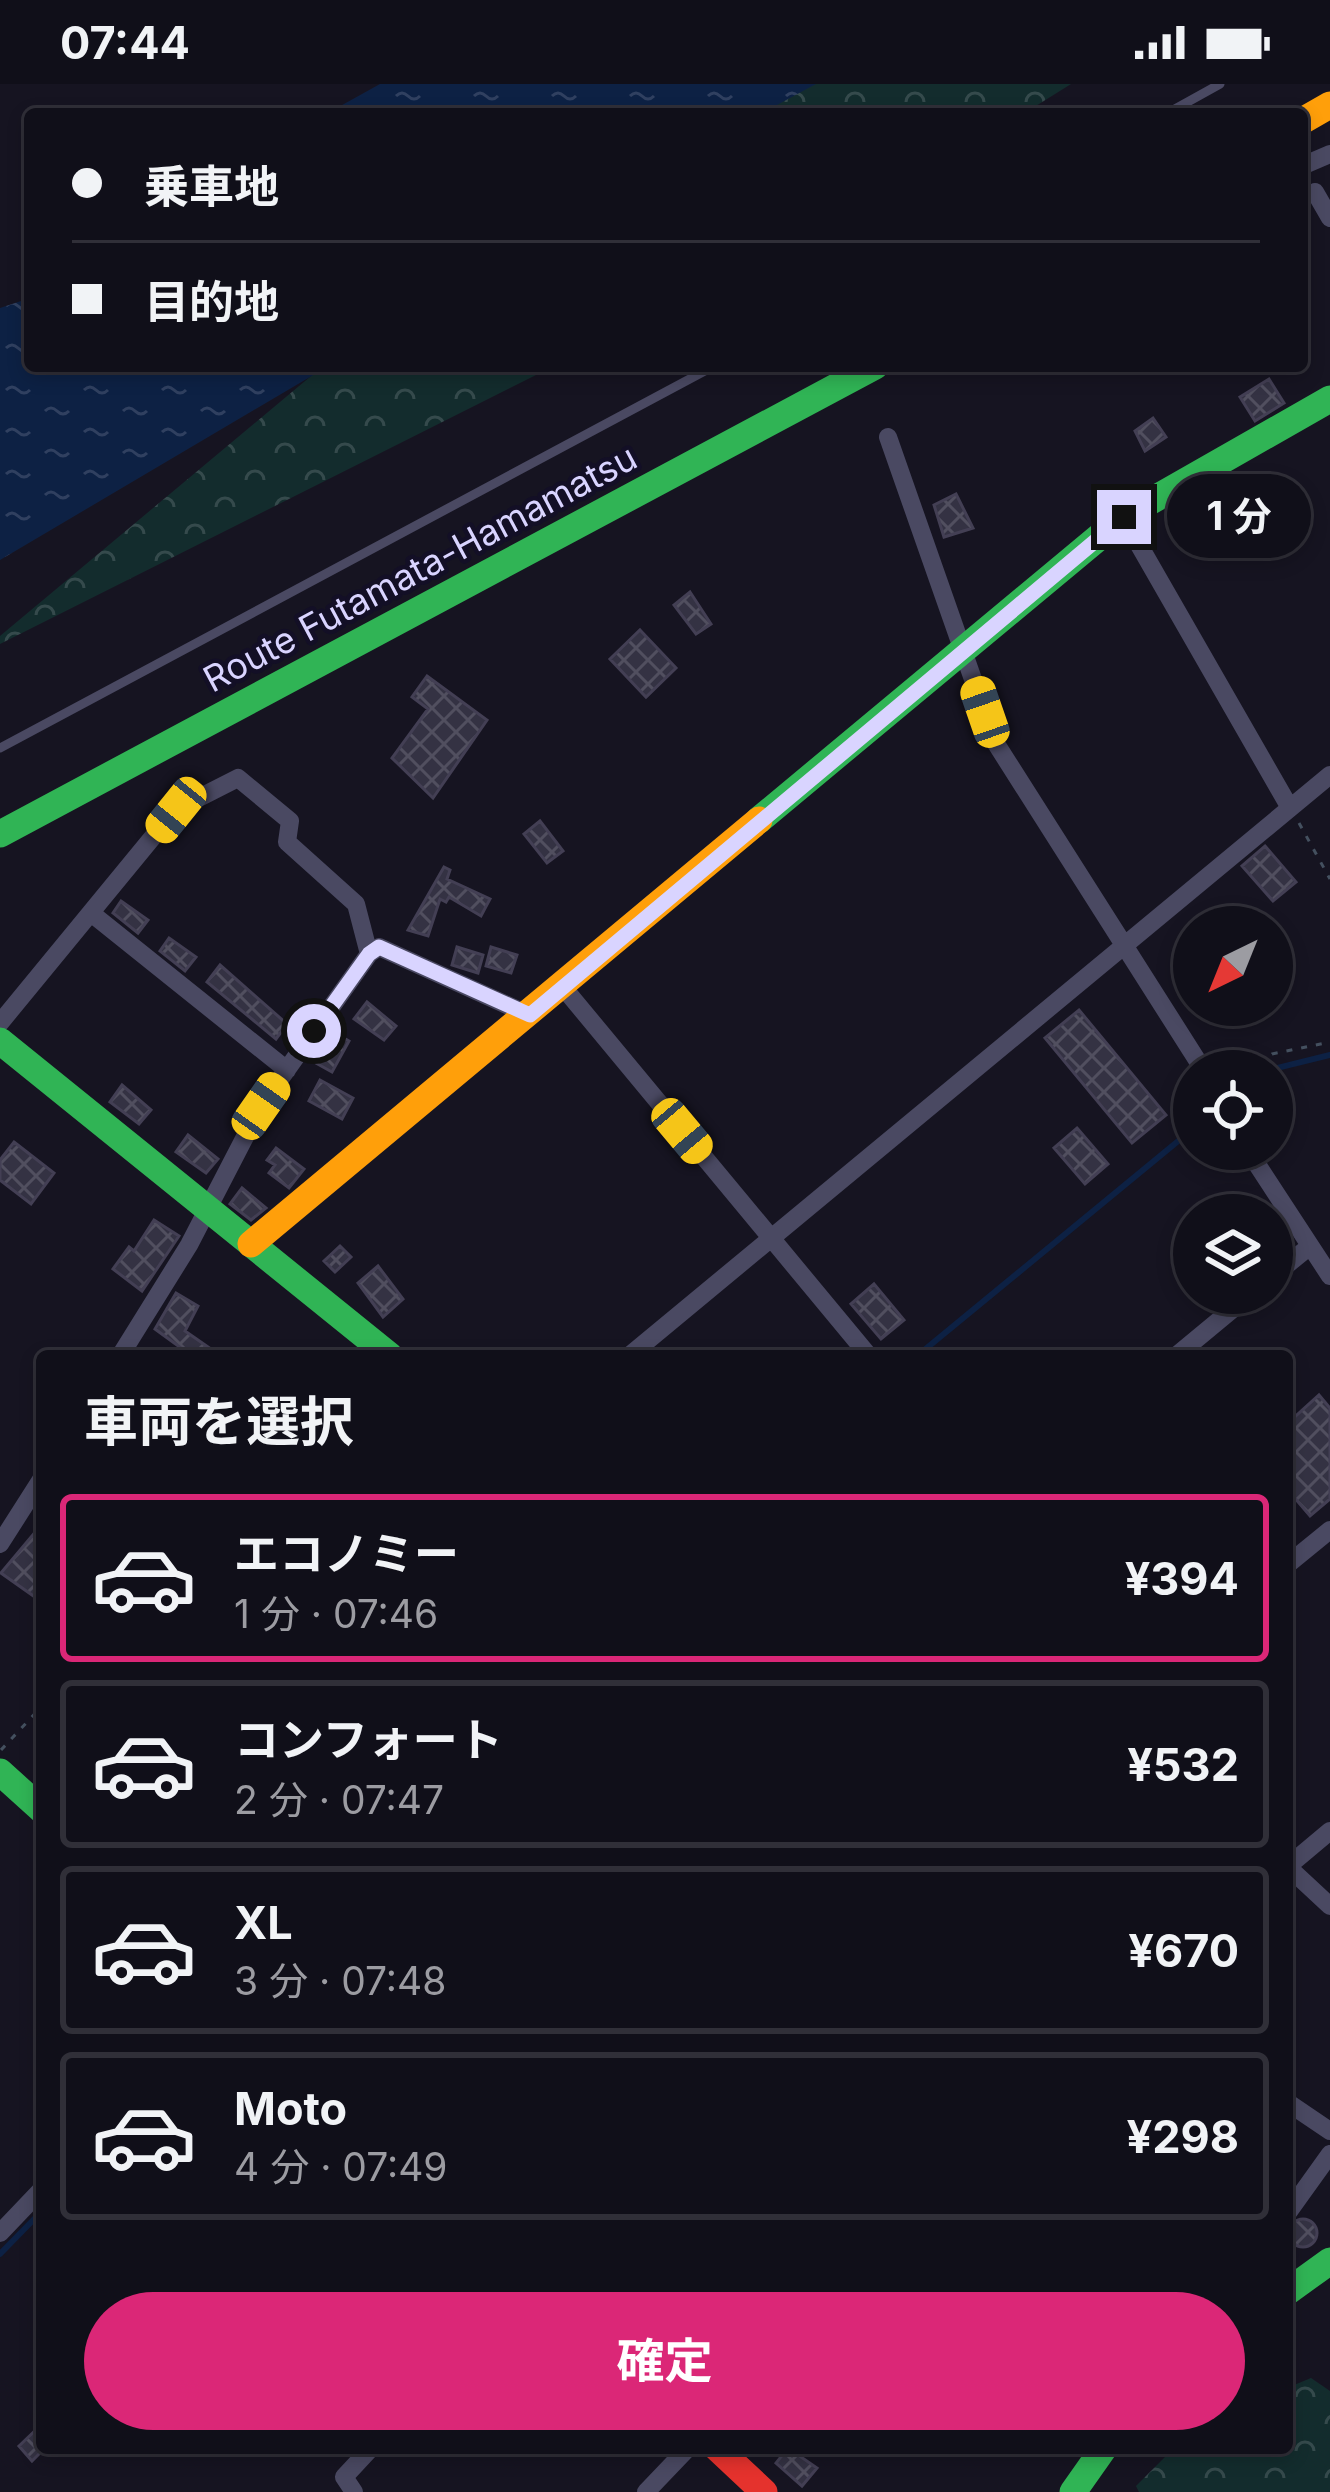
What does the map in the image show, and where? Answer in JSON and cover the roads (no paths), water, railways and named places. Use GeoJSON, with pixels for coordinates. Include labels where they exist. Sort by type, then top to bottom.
{"type":"FeatureCollection","features":[{"type":"Feature","properties":{"kind":"street"},"geometry":{"type":"LineString","coordinates":[[1315,192],[1330,218]]}},
{"type":"Feature","properties":{"kind":"street","name":"Route Futamata-Hamamatsu"},"geometry":{"type":"LineString","coordinates":[[0,834],[864,372]]}},
{"type":"Feature","properties":{"kind":"street"},"geometry":{"type":"LineString","coordinates":[[251,1244],[1124,517],[1330,399]]}},
{"type":"Feature","properties":{"kind":"street"},"geometry":{"type":"LineString","coordinates":[[888,436],[994,742],[1191,1050]]}},
{"type":"Feature","properties":{"kind":"street"},"geometry":{"type":"LineString","coordinates":[[1124,517],[1290,808]]}},
{"type":"Feature","properties":{"kind":"street"},"geometry":{"type":"LineString","coordinates":[[636,1350],[1330,776]]}},
{"type":"Feature","properties":{"kind":"street"},"geometry":{"type":"LineString","coordinates":[[0,1023],[176,810],[238,778],[290,820],[286,842],[356,904],[369,954]]}},
{"type":"Feature","properties":{"kind":"street"},"geometry":{"type":"LineString","coordinates":[[91,913],[287,1070]]}},
{"type":"Feature","properties":{"kind":"street"},"geometry":{"type":"LineString","coordinates":[[124,1350],[287,1070],[369,954],[379,947],[530,1015]]}},
{"type":"Feature","properties":{"kind":"street"},"geometry":{"type":"LineString","coordinates":[[562,987],[864,1350]]}},
{"type":"Feature","properties":{"kind":"street"},"geometry":{"type":"LineString","coordinates":[[0,1041],[383,1350]]}},
{"type":"Feature","properties":{"kind":"street"},"geometry":{"type":"LineString","coordinates":[[1261,1170],[1330,1276]]}},
{"type":"Feature","properties":{"kind":"street"},"geometry":{"type":"LineString","coordinates":[[1293,1260],[1310,1246]]}},
{"type":"Feature","properties":{"kind":"street"},"geometry":{"type":"LineString","coordinates":[[1183,1350],[1227,1314]]}},
{"type":"Feature","properties":{"kind":"street"},"geometry":{"type":"LineString","coordinates":[[0,1544],[36,1487]]}},
{"type":"Feature","properties":{"kind":"street"},"geometry":{"type":"LineString","coordinates":[[1293,1560],[1330,1530]]}},
{"type":"Feature","properties":{"kind":"street"},"geometry":{"type":"LineString","coordinates":[[0,1772],[36,1805]]}},
{"type":"Feature","properties":{"kind":"street"},"geometry":{"type":"LineString","coordinates":[[1293,1862],[1330,1831]]}},
{"type":"Feature","properties":{"kind":"street"},"geometry":{"type":"LineString","coordinates":[[1293,1872],[1330,1906]]}},
{"type":"Feature","properties":{"kind":"street"},"geometry":{"type":"LineString","coordinates":[[1293,2106],[1330,2131]]}},
{"type":"Feature","properties":{"kind":"street"},"geometry":{"type":"LineString","coordinates":[[1293,2206],[1330,2154]]}},
{"type":"Feature","properties":{"kind":"street"},"geometry":{"type":"LineString","coordinates":[[0,2234],[36,2195]]}},
{"type":"Feature","properties":{"kind":"street"},"geometry":{"type":"LineString","coordinates":[[1293,2288],[1330,2261]]}},
{"type":"Feature","properties":{"kind":"street"},"geometry":{"type":"LineString","coordinates":[[354,2492],[344,2476],[365,2454]]}},
{"type":"Feature","properties":{"kind":"street"},"geometry":{"type":"LineString","coordinates":[[646,2492],[682,2454]]}},
{"type":"Feature","properties":{"kind":"street"},"geometry":{"type":"LineString","coordinates":[[723,2454],[764,2492]]}},
{"type":"Feature","properties":{"kind":"street"},"geometry":{"type":"LineString","coordinates":[[1072,2492],[1100,2454]]}},
{"type":"Feature","properties":{"kind":"lane"},"geometry":{"type":"LineString","coordinates":[[1177,108],[1220,84]]}},
{"type":"Feature","properties":{"kind":"lane"},"geometry":{"type":"LineString","coordinates":[[0,748],[703,372]]}},
{"type":"Feature","properties":{"kind":"water"},"geometry":{"type":"Polygon","coordinates":[[[380,84],[816,84],[771,108],[337,108],[380,84]]]}},
{"type":"Feature","properties":{"kind":"water"},"geometry":{"type":"Polygon","coordinates":[[[24,300],[24,372],[315,374],[0,560],[0,308],[24,300]]]}},
{"type":"Feature","properties":{"kind":"waterway"},"geometry":{"type":"LineString","coordinates":[[1293,1064],[1330,1055]]}},
{"type":"Feature","properties":{"kind":"waterway"},"geometry":{"type":"LineString","coordinates":[[924,1350],[1173,1145]]}},
{"type":"Feature","properties":{"kind":"waterway"},"geometry":{"type":"LineString","coordinates":[[0,2254],[36,2217]]}}]}
